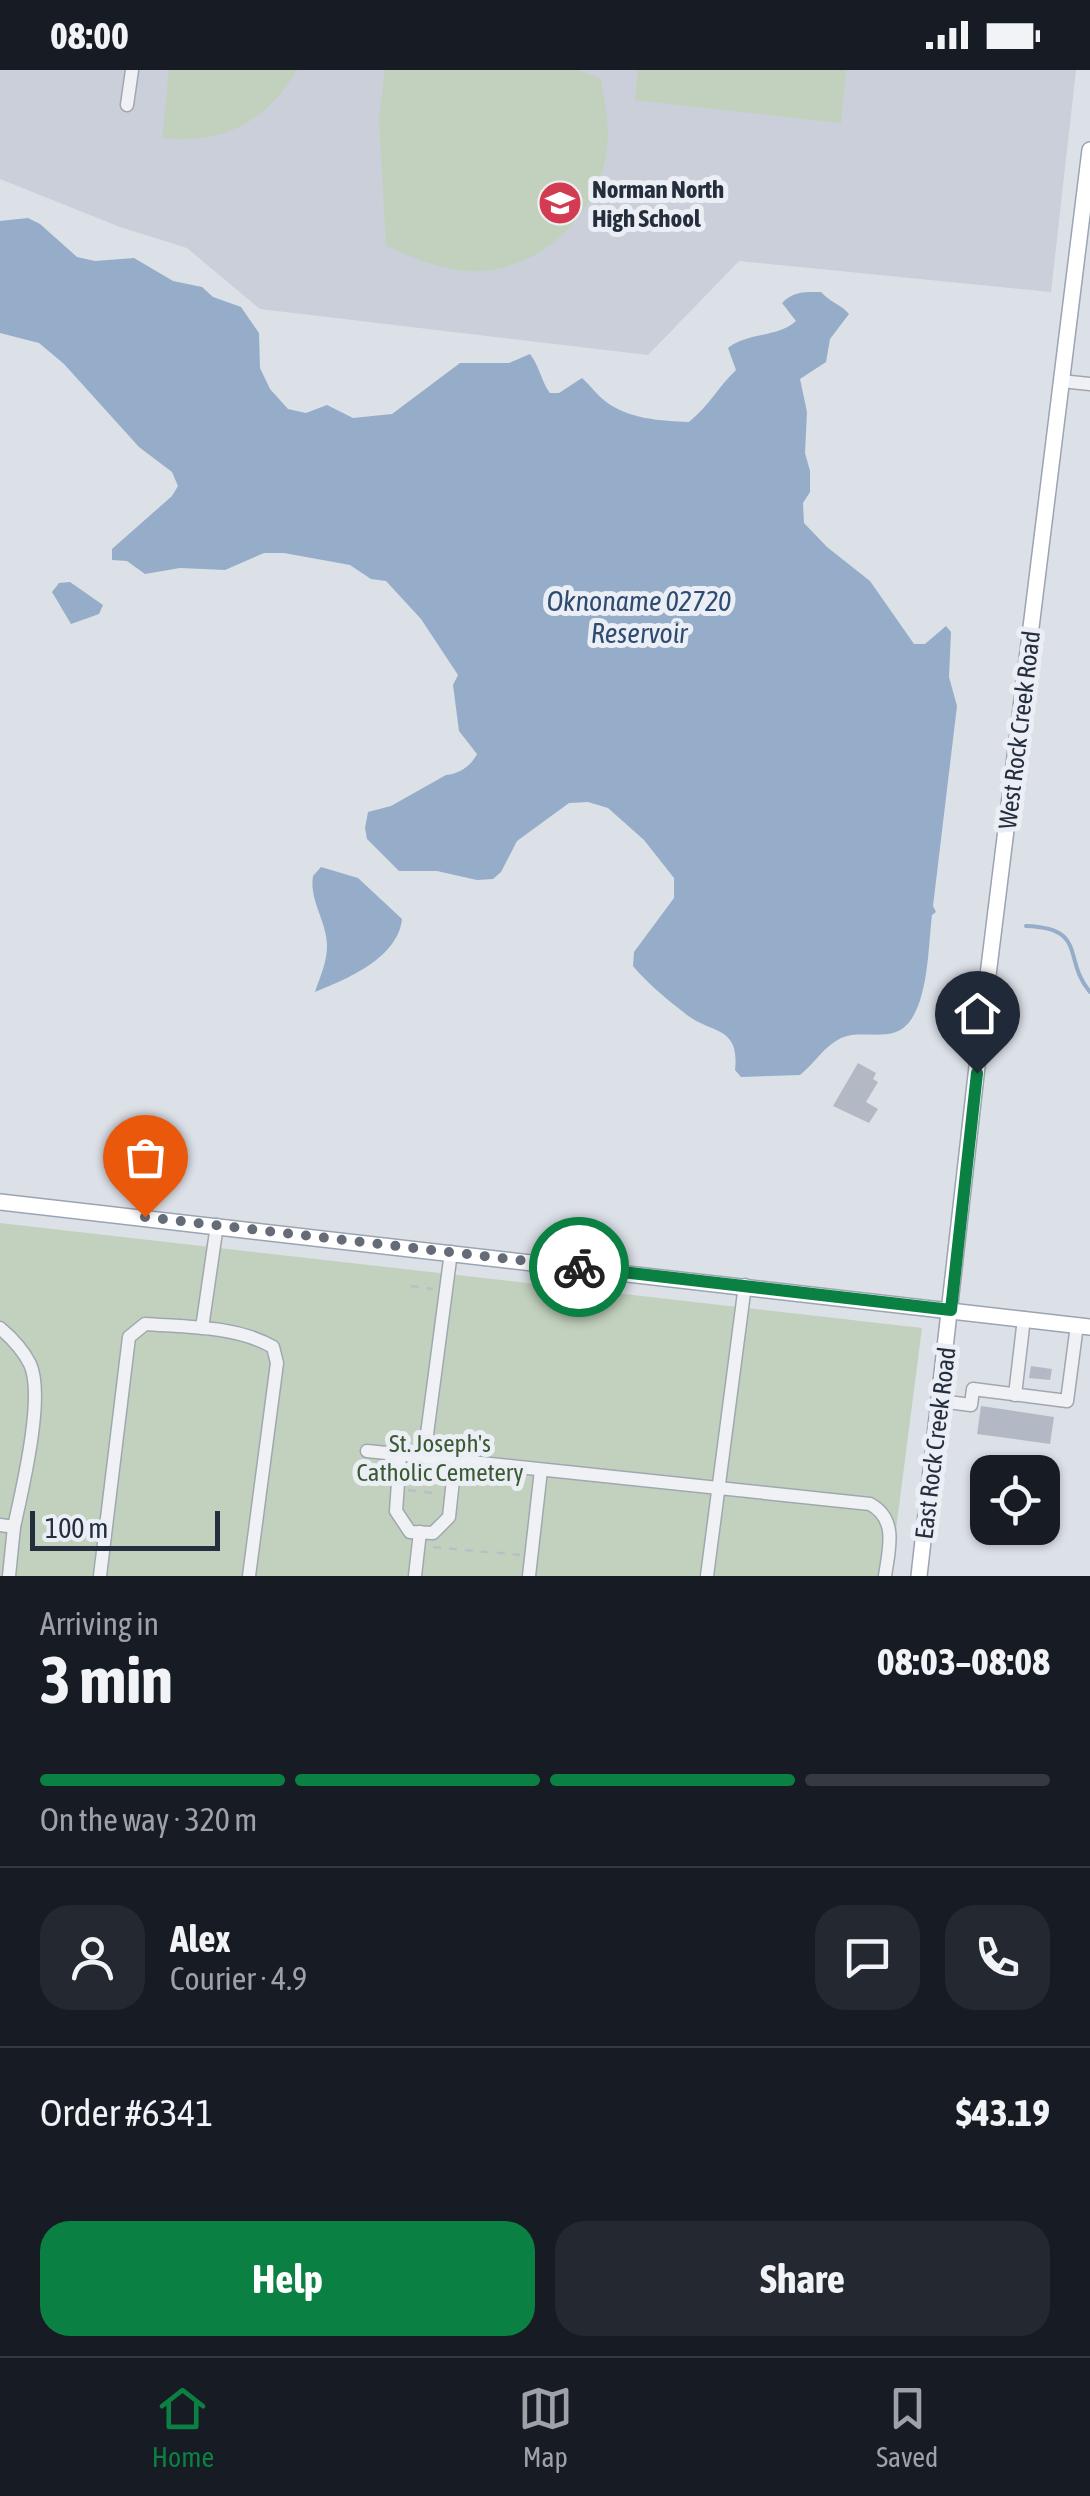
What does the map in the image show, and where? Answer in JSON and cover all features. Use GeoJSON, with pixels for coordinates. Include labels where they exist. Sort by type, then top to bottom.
{"type":"FeatureCollection","features":[{"type":"Feature","properties":{"kind":"main road","name":"West Rock Creek Road"},"geometry":{"type":"LineString","coordinates":[[951,1310],[1090,150]]}},
{"type":"Feature","properties":{"kind":"main road"},"geometry":{"type":"LineString","coordinates":[[0,1202],[1084,1326]]}},
{"type":"Feature","properties":{"kind":"main road","name":"East Rock Creek Road"},"geometry":{"type":"LineString","coordinates":[[919,1576],[951,1310]]}},
{"type":"Feature","properties":{"kind":"street"},"geometry":{"type":"LineString","coordinates":[[128,106],[132,70]]}},
{"type":"Feature","properties":{"kind":"street"},"geometry":{"type":"LineString","coordinates":[[1061,381],[1090,384]]}},
{"type":"Feature","properties":{"kind":"street"},"geometry":{"type":"LineString","coordinates":[[202,1328],[217,1225]]}},
{"type":"Feature","properties":{"kind":"street"},"geometry":{"type":"LineString","coordinates":[[424,1457],[451,1252]]}},
{"type":"Feature","properties":{"kind":"street"},"geometry":{"type":"LineString","coordinates":[[707,1576],[746,1286]]}},
{"type":"Feature","properties":{"kind":"street"},"geometry":{"type":"LineString","coordinates":[[1015,1395],[1024,1318]]}},
{"type":"Feature","properties":{"kind":"street"},"geometry":{"type":"LineString","coordinates":[[100,1576],[129,1337],[146,1324],[258,1338],[273,1347],[277,1363],[249,1576]]}},
{"type":"Feature","properties":{"kind":"street"},"geometry":{"type":"LineString","coordinates":[[940,1401],[970,1405],[973,1389],[1067,1401],[1084,1326]]}},
{"type":"Feature","properties":{"kind":"street"},"geometry":{"type":"LineString","coordinates":[[0,1328],[13,1338],[31,1366],[36,1393],[7,1526],[10,1576]]}},
{"type":"Feature","properties":{"kind":"street"},"geometry":{"type":"LineString","coordinates":[[367,1451],[876,1506],[886,1516],[890,1535],[885,1576]]}},
{"type":"Feature","properties":{"kind":"street"},"geometry":{"type":"LineString","coordinates":[[400,1454],[396,1511],[400,1522],[419,1539]]}},
{"type":"Feature","properties":{"kind":"street"},"geometry":{"type":"LineString","coordinates":[[419,1539],[434,1533],[449,1517],[455,1460]]}},
{"type":"Feature","properties":{"kind":"street"},"geometry":{"type":"LineString","coordinates":[[529,1576],[541,1470]]}},
{"type":"Feature","properties":{"kind":"street"},"geometry":{"type":"LineString","coordinates":[[414,1576],[419,1539]]}},
{"type":"Feature","properties":{"kind":"path"},"geometry":{"type":"LineString","coordinates":[[411,1286],[431,1288],[445,1297]]}},
{"type":"Feature","properties":{"kind":"path"},"geometry":{"type":"LineString","coordinates":[[397,1488],[452,1496]]}},
{"type":"Feature","properties":{"kind":"path"},"geometry":{"type":"LineString","coordinates":[[419,1539],[532,1556]]}},
{"type":"Feature","properties":{"kind":"shaded area","name":"Norman North High School"},"geometry":{"type":"Polygon","coordinates":[[[0,70],[1076,70],[1051,292],[739,261],[648,355],[260,309],[187,248],[120,227],[0,179],[0,70]]]}},
{"type":"Feature","properties":{"kind":"green space"},"geometry":{"type":"Polygon","coordinates":[[[169,70],[297,70],[272,104],[257,116],[223,133],[184,139],[162,138],[169,70]]]}},
{"type":"Feature","properties":{"kind":"green space"},"geometry":{"type":"Polygon","coordinates":[[[385,70],[576,70],[601,78],[607,147],[602,172],[578,217],[540,252],[492,270],[445,268],[386,246],[379,119],[385,70]]]}},
{"type":"Feature","properties":{"kind":"green space"},"geometry":{"type":"Polygon","coordinates":[[[638,70],[846,70],[841,123],[635,100],[638,70]]]}},
{"type":"Feature","properties":{"kind":"green space","name":"St. Joseph's Catholic Cemetery"},"geometry":{"type":"Polygon","coordinates":[[[0,1223],[922,1328],[890,1576],[0,1576],[0,1223]]]}},
{"type":"Feature","properties":{"kind":"water","name":"Oknoname 02720 Reservoir"},"geometry":{"type":"Polygon","coordinates":[[[28,218],[77,257],[95,261],[134,258],[173,281],[202,287],[213,297],[241,307],[259,333],[260,368],[270,389],[288,409],[306,413],[327,405],[353,418],[392,414],[460,363],[509,363],[530,354],[550,393],[559,393],[582,378],[605,401],[624,412],[656,420],[689,422],[736,370],[728,348],[796,321],[782,303],[786,299],[800,293],[821,292],[846,311],[849,314],[830,339],[826,362],[800,379],[807,412],[805,453],[810,471],[810,492],[803,503],[804,523],[870,581],[914,644],[925,644],[946,626],[951,632],[949,677],[957,706],[933,906],[936,912],[932,915],[921,998],[907,1025],[889,1034],[841,1038],[800,1075],[741,1077],[735,1070],[729,1038],[687,1015],[633,966],[634,952],[674,898],[674,878],[644,840],[608,808],[588,802],[569,803],[517,841],[501,872],[493,879],[477,880],[437,871],[399,871],[367,839],[368,812],[391,806],[460,771],[477,754],[459,731],[453,685],[458,675],[421,619],[386,581],[371,579],[350,565],[264,553],[225,570],[180,568],[145,574],[127,561],[112,560],[112,549],[172,496],[178,486],[172,472],[139,447],[64,364],[39,343],[0,333],[0,221],[28,218]]]}},
{"type":"Feature","properties":{"kind":"water"},"geometry":{"type":"Polygon","coordinates":[[[70,582],[103,605],[99,614],[71,624],[52,592],[59,583],[70,582]]]}},
{"type":"Feature","properties":{"kind":"water"},"geometry":{"type":"Polygon","coordinates":[[[321,867],[358,878],[402,919],[398,933],[381,956],[315,992],[327,946],[312,885],[313,876],[321,867]]]}},
{"type":"Feature","properties":{"kind":"building"},"geometry":{"type":"Polygon","coordinates":[[[858,1063],[876,1073],[873,1079],[878,1082],[866,1102],[878,1109],[869,1123],[833,1106],[858,1063]]]}},
{"type":"Feature","properties":{"kind":"building"},"geometry":{"type":"Polygon","coordinates":[[[1031,1366],[1052,1369],[1050,1380],[1029,1378],[1031,1366]]]}},
{"type":"Feature","properties":{"kind":"building"},"geometry":{"type":"Polygon","coordinates":[[[981,1406],[1054,1417],[1050,1444],[977,1434],[981,1406]]]}},
{"type":"Feature","properties":{"kind":"waterway"},"geometry":{"type":"LineString","coordinates":[[1026,926],[1045,928],[1066,939],[1090,992]]}},
{"type":"Feature","properties":{"kind":"way so far"},"geometry":{"type":"LineString","coordinates":[[145,1217],[579,1267]]}},
{"type":"Feature","properties":{"kind":"place","name":"Norman North High School"},"geometry":{"type":"Point","coordinates":[560,203]}},
{"type":"Feature","properties":{"kind":"route"},"geometry":{"type":"LineString","coordinates":[[579,1267],[951,1310],[977,1073]]}}]}
